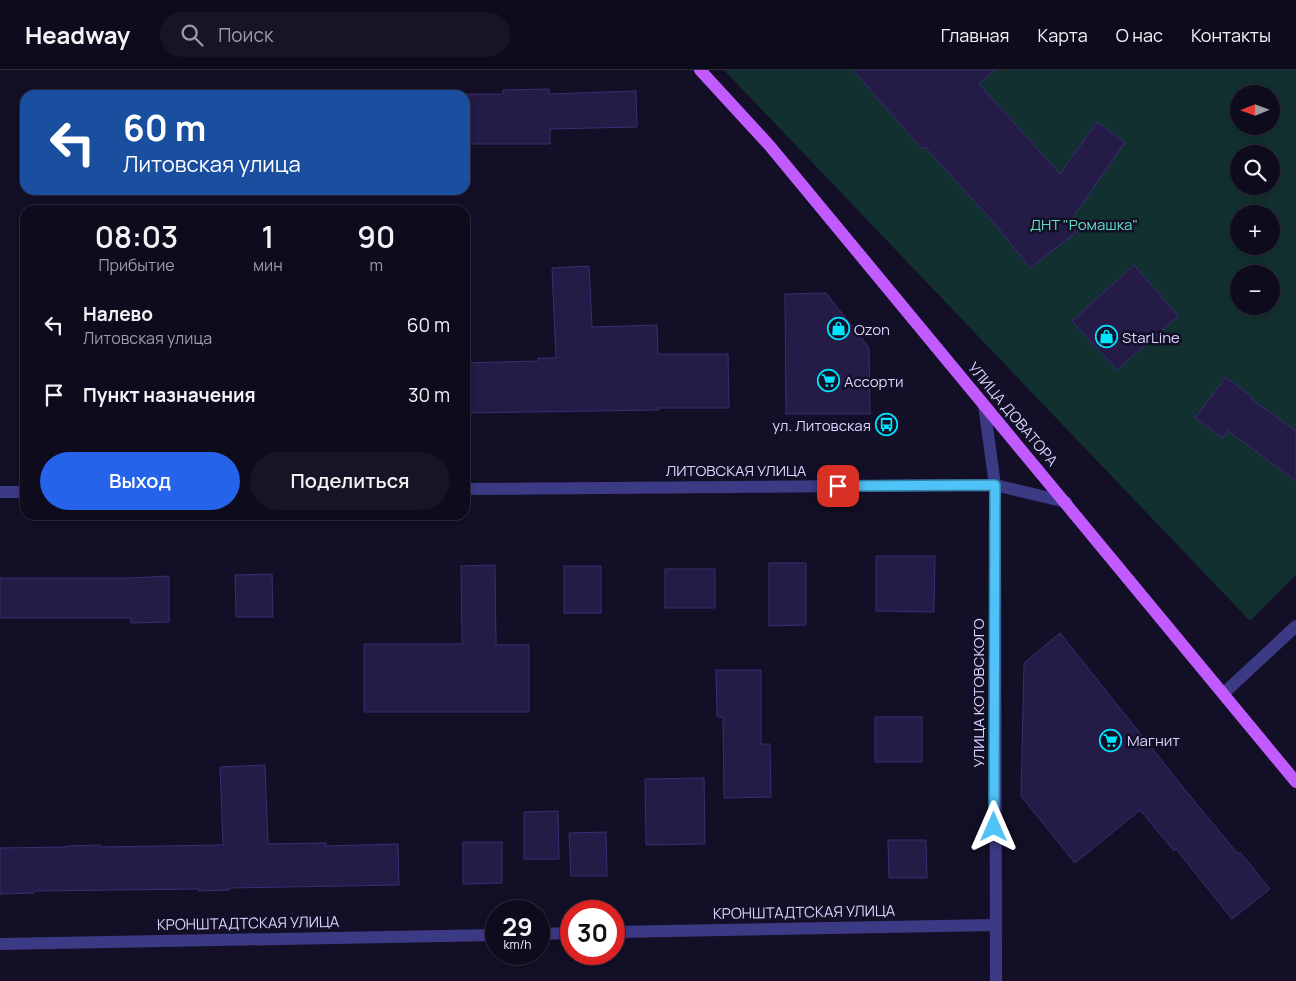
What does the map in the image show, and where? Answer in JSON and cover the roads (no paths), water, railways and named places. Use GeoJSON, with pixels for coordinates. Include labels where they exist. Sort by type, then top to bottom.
{"type":"FeatureCollection","features":[{"type":"Feature","properties":{"kind":"main road","name":"УЛИЦА ДОВАТОРА"},"geometry":{"type":"LineString","coordinates":[[700,70],[769,145],[1296,782]]}},
{"type":"Feature","properties":{"kind":"street","name":"УЛИЦА КОТОВСКОГО"},"geometry":{"type":"LineString","coordinates":[[984,405],[995,485],[996,981]]}},
{"type":"Feature","properties":{"kind":"street","name":"ЛИТОВСКАЯ УЛИЦА"},"geometry":{"type":"LineString","coordinates":[[470,488],[995,485],[1066,502]]}},
{"type":"Feature","properties":{"kind":"street"},"geometry":{"type":"LineString","coordinates":[[0,492],[20,492]]}},
{"type":"Feature","properties":{"kind":"street"},"geometry":{"type":"LineString","coordinates":[[1224,693],[1296,626]]}},
{"type":"Feature","properties":{"kind":"street","name":"КРОНШТАДТСКАЯ УЛИЦА"},"geometry":{"type":"LineString","coordinates":[[625,932],[995,925]]}},
{"type":"Feature","properties":{"kind":"street","name":"КРОНШТАДТСКАЯ УЛИЦА"},"geometry":{"type":"LineString","coordinates":[[0,944],[485,935]]}},
{"type":"Feature","properties":{"kind":"place","name":"Ozon"},"geometry":{"type":"Point","coordinates":[838,329]}},
{"type":"Feature","properties":{"kind":"place","name":"StarLine"},"geometry":{"type":"Point","coordinates":[1106,337]}},
{"type":"Feature","properties":{"kind":"place","name":"Ассорти"},"geometry":{"type":"Point","coordinates":[828,381]}},
{"type":"Feature","properties":{"kind":"place","name":"ул. Литовская"},"geometry":{"type":"Point","coordinates":[887,425]}},
{"type":"Feature","properties":{"kind":"place","name":"Магнит"},"geometry":{"type":"Point","coordinates":[1111,740]}},
{"type":"Feature","properties":{"kind":"park label","name":"ДНТ \"Ромашка\""},"geometry":{"type":"Point","coordinates":[1084,224]}}]}
